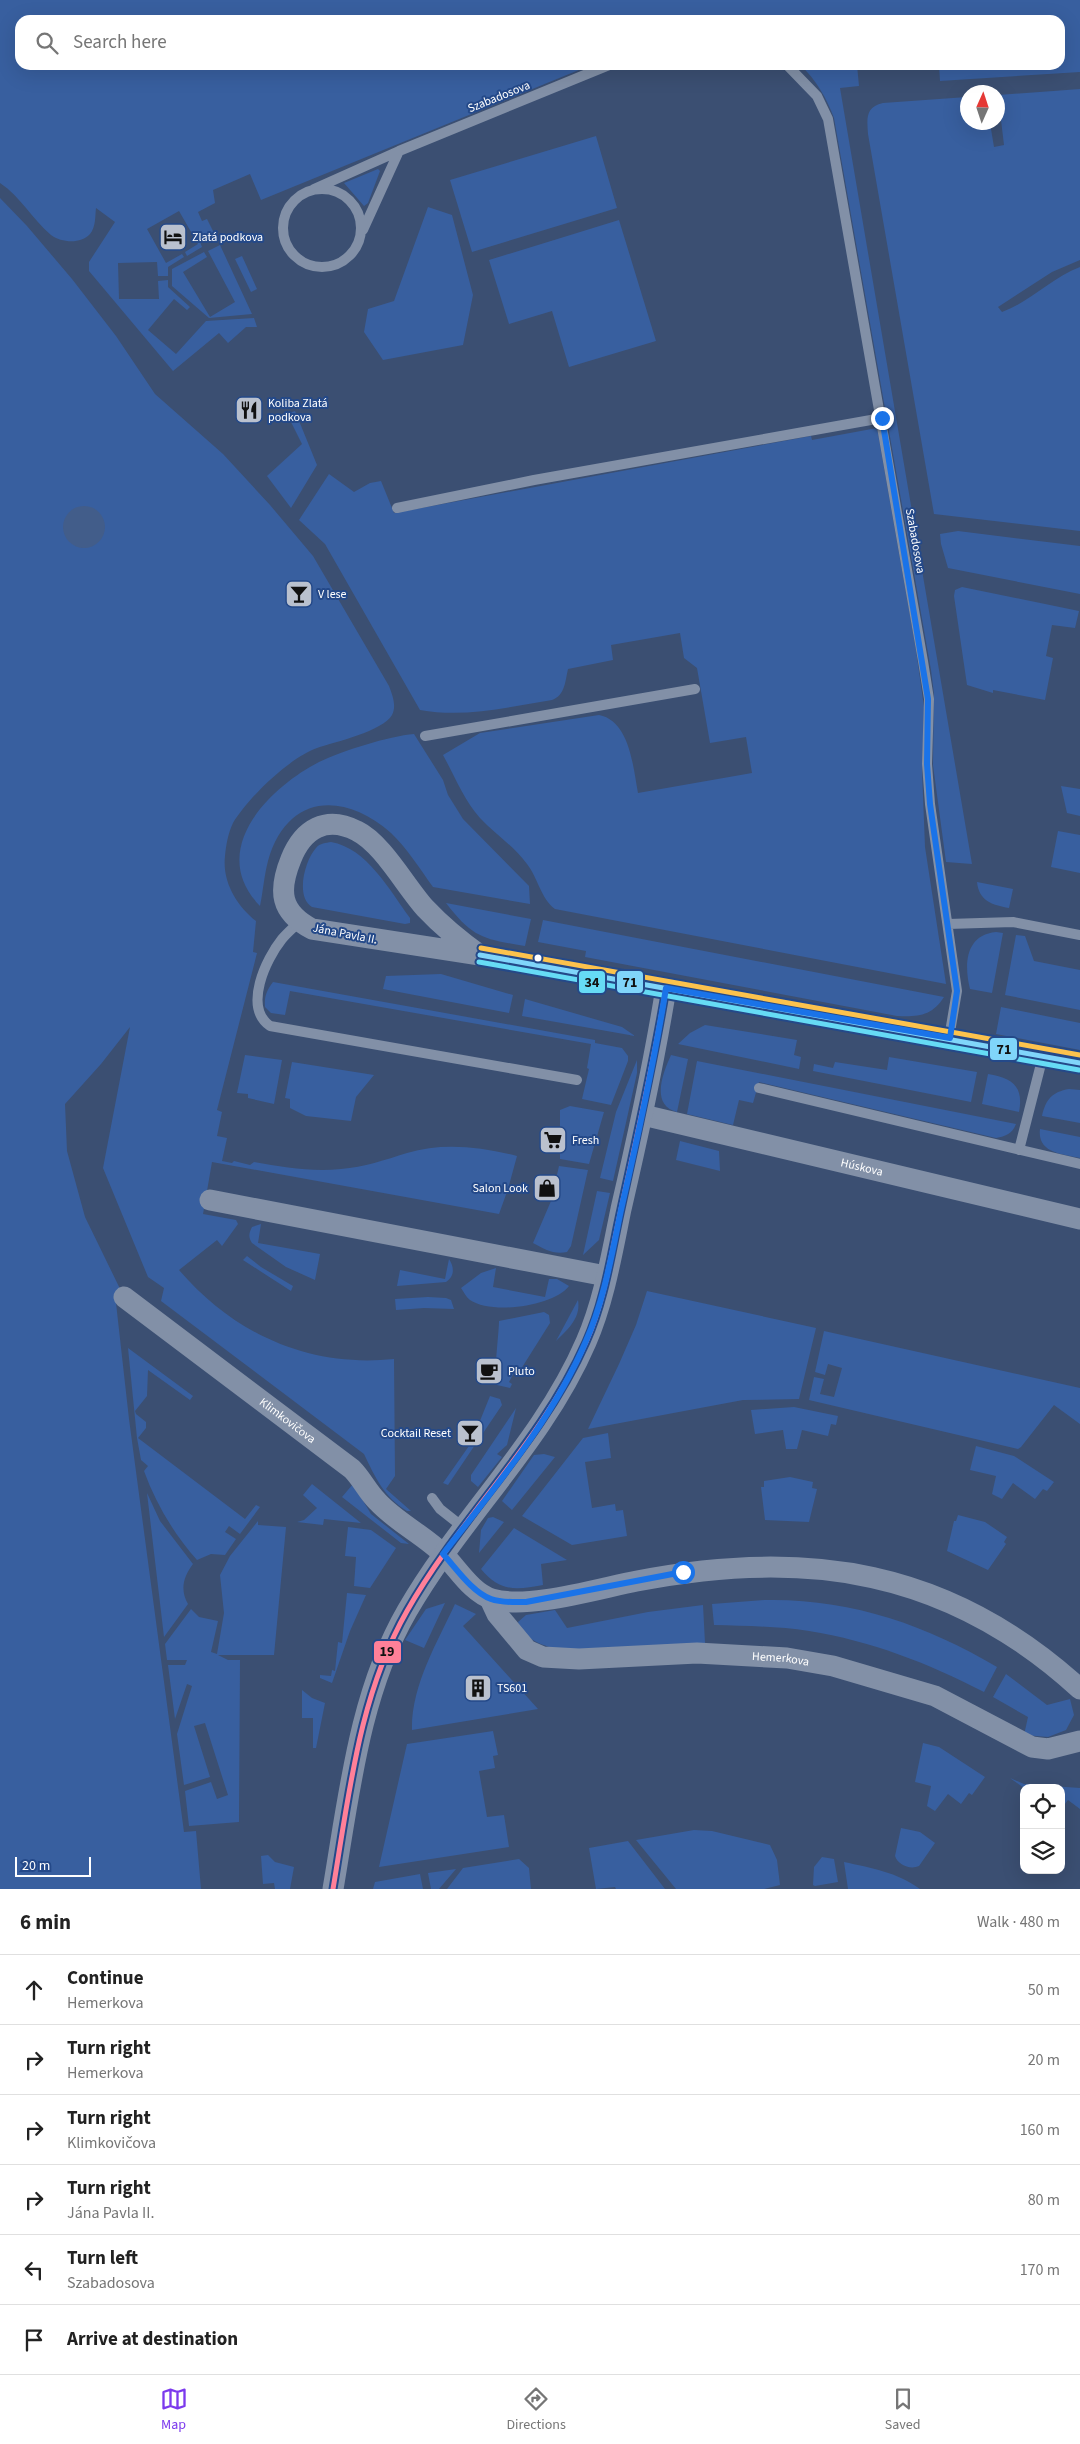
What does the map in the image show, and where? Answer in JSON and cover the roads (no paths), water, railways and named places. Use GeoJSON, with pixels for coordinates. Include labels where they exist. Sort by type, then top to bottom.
{"type":"FeatureCollection","features":[{"type":"Feature","properties":{"kind":"street","name":"Jána Pavla II."},"geometry":{"type":"LineString","coordinates":[[480,955],[446,930],[372,841],[359,832],[345,826],[317,828],[305,834],[297,844],[282,884],[283,896],[288,908],[299,922],[312,929],[480,955],[1080,1062]]}},
{"type":"Feature","properties":{"kind":"street"},"geometry":{"type":"LineString","coordinates":[[333,1889],[353,1771],[370,1702],[388,1648],[401,1622],[443,1554],[520,1454],[574,1368],[587,1340],[606,1276],[643,1116],[666,988]]}},
{"type":"Feature","properties":{"kind":"street","name":"Húskova"},"geometry":{"type":"LineString","coordinates":[[643,1116],[1080,1220]]}},
{"type":"Feature","properties":{"kind":"street"},"geometry":{"type":"LineString","coordinates":[[210,1200],[606,1276]]}},
{"type":"Feature","properties":{"kind":"street","name":"Klimkovičova"},"geometry":{"type":"LineString","coordinates":[[124,1297],[352,1469],[376,1501],[443,1554]]}},
{"type":"Feature","properties":{"kind":"street","name":"Hemerkova"},"geometry":{"type":"LineString","coordinates":[[443,1554],[467,1581],[490,1599],[497,1614],[527,1650],[553,1660],[697,1653],[787,1658],[833,1666],[935,1696],[1032,1747],[1048,1749],[1080,1740]]}},
{"type":"Feature","properties":{"kind":"street"},"geometry":{"type":"LineString","coordinates":[[490,1599],[526,1602],[683,1572],[720,1568],[800,1567],[849,1572],[877,1577],[933,1596],[995,1625],[1056,1667],[1080,1688]]}},
{"type":"Feature","properties":{"kind":"lane","name":"Szabadosova"},"geometry":{"type":"LineString","coordinates":[[314,189],[399,151],[597,70]]}},
{"type":"Feature","properties":{"kind":"lane","name":"Szabadosova"},"geometry":{"type":"LineString","coordinates":[[792,70],[817,96],[828,119],[882,418],[928,699],[927,764],[930,804],[936,858],[948,924],[957,991],[950,1038]]}},
{"type":"Feature","properties":{"kind":"lane"},"geometry":{"type":"LineString","coordinates":[[362,233],[361,220],[357,209],[349,199],[339,192],[327,188],[314,189],[302,194],[292,202],[285,214],[282,226],[284,239],[290,251],[299,260],[316,267],[333,266],[353,254],[399,151]]}},
{"type":"Feature","properties":{"kind":"lane"},"geometry":{"type":"LineString","coordinates":[[397,508],[534,480],[882,418]]}},
{"type":"Feature","properties":{"kind":"lane"},"geometry":{"type":"LineString","coordinates":[[425,736],[695,689]]}},
{"type":"Feature","properties":{"kind":"lane"},"geometry":{"type":"LineString","coordinates":[[299,922],[276,947],[263,976],[258,993],[258,1012],[270,1026],[577,1080]]}},
{"type":"Feature","properties":{"kind":"lane"},"geometry":{"type":"LineString","coordinates":[[948,924],[1013,922],[1080,935]]}},
{"type":"Feature","properties":{"kind":"lane"},"geometry":{"type":"LineString","coordinates":[[1019,1150],[1043,1056]]}},
{"type":"Feature","properties":{"kind":"lane"},"geometry":{"type":"LineString","coordinates":[[759,1088],[1080,1164]]}},
{"type":"Feature","properties":{"kind":"lane"},"geometry":{"type":"LineString","coordinates":[[432,1498],[440,1509],[464,1528]]}},
{"type":"Feature","properties":{"kind":"place","name":"Zlatá podkova"},"geometry":{"type":"Point","coordinates":[173,237]}},
{"type":"Feature","properties":{"kind":"place","name":"Koliba Zlatá podkova"},"geometry":{"type":"Point","coordinates":[249,410]}},
{"type":"Feature","properties":{"kind":"place","name":"V lese"},"geometry":{"type":"Point","coordinates":[299,594]}},
{"type":"Feature","properties":{"kind":"place","name":"Fresh"},"geometry":{"type":"Point","coordinates":[553,1140]}},
{"type":"Feature","properties":{"kind":"place","name":"Salon Look"},"geometry":{"type":"Point","coordinates":[547,1188]}},
{"type":"Feature","properties":{"kind":"place","name":"Pluto"},"geometry":{"type":"Point","coordinates":[489,1371]}},
{"type":"Feature","properties":{"kind":"place","name":"Cocktail Reset"},"geometry":{"type":"Point","coordinates":[470,1433]}},
{"type":"Feature","properties":{"kind":"place","name":"TS601"},"geometry":{"type":"Point","coordinates":[478,1688]}}]}
